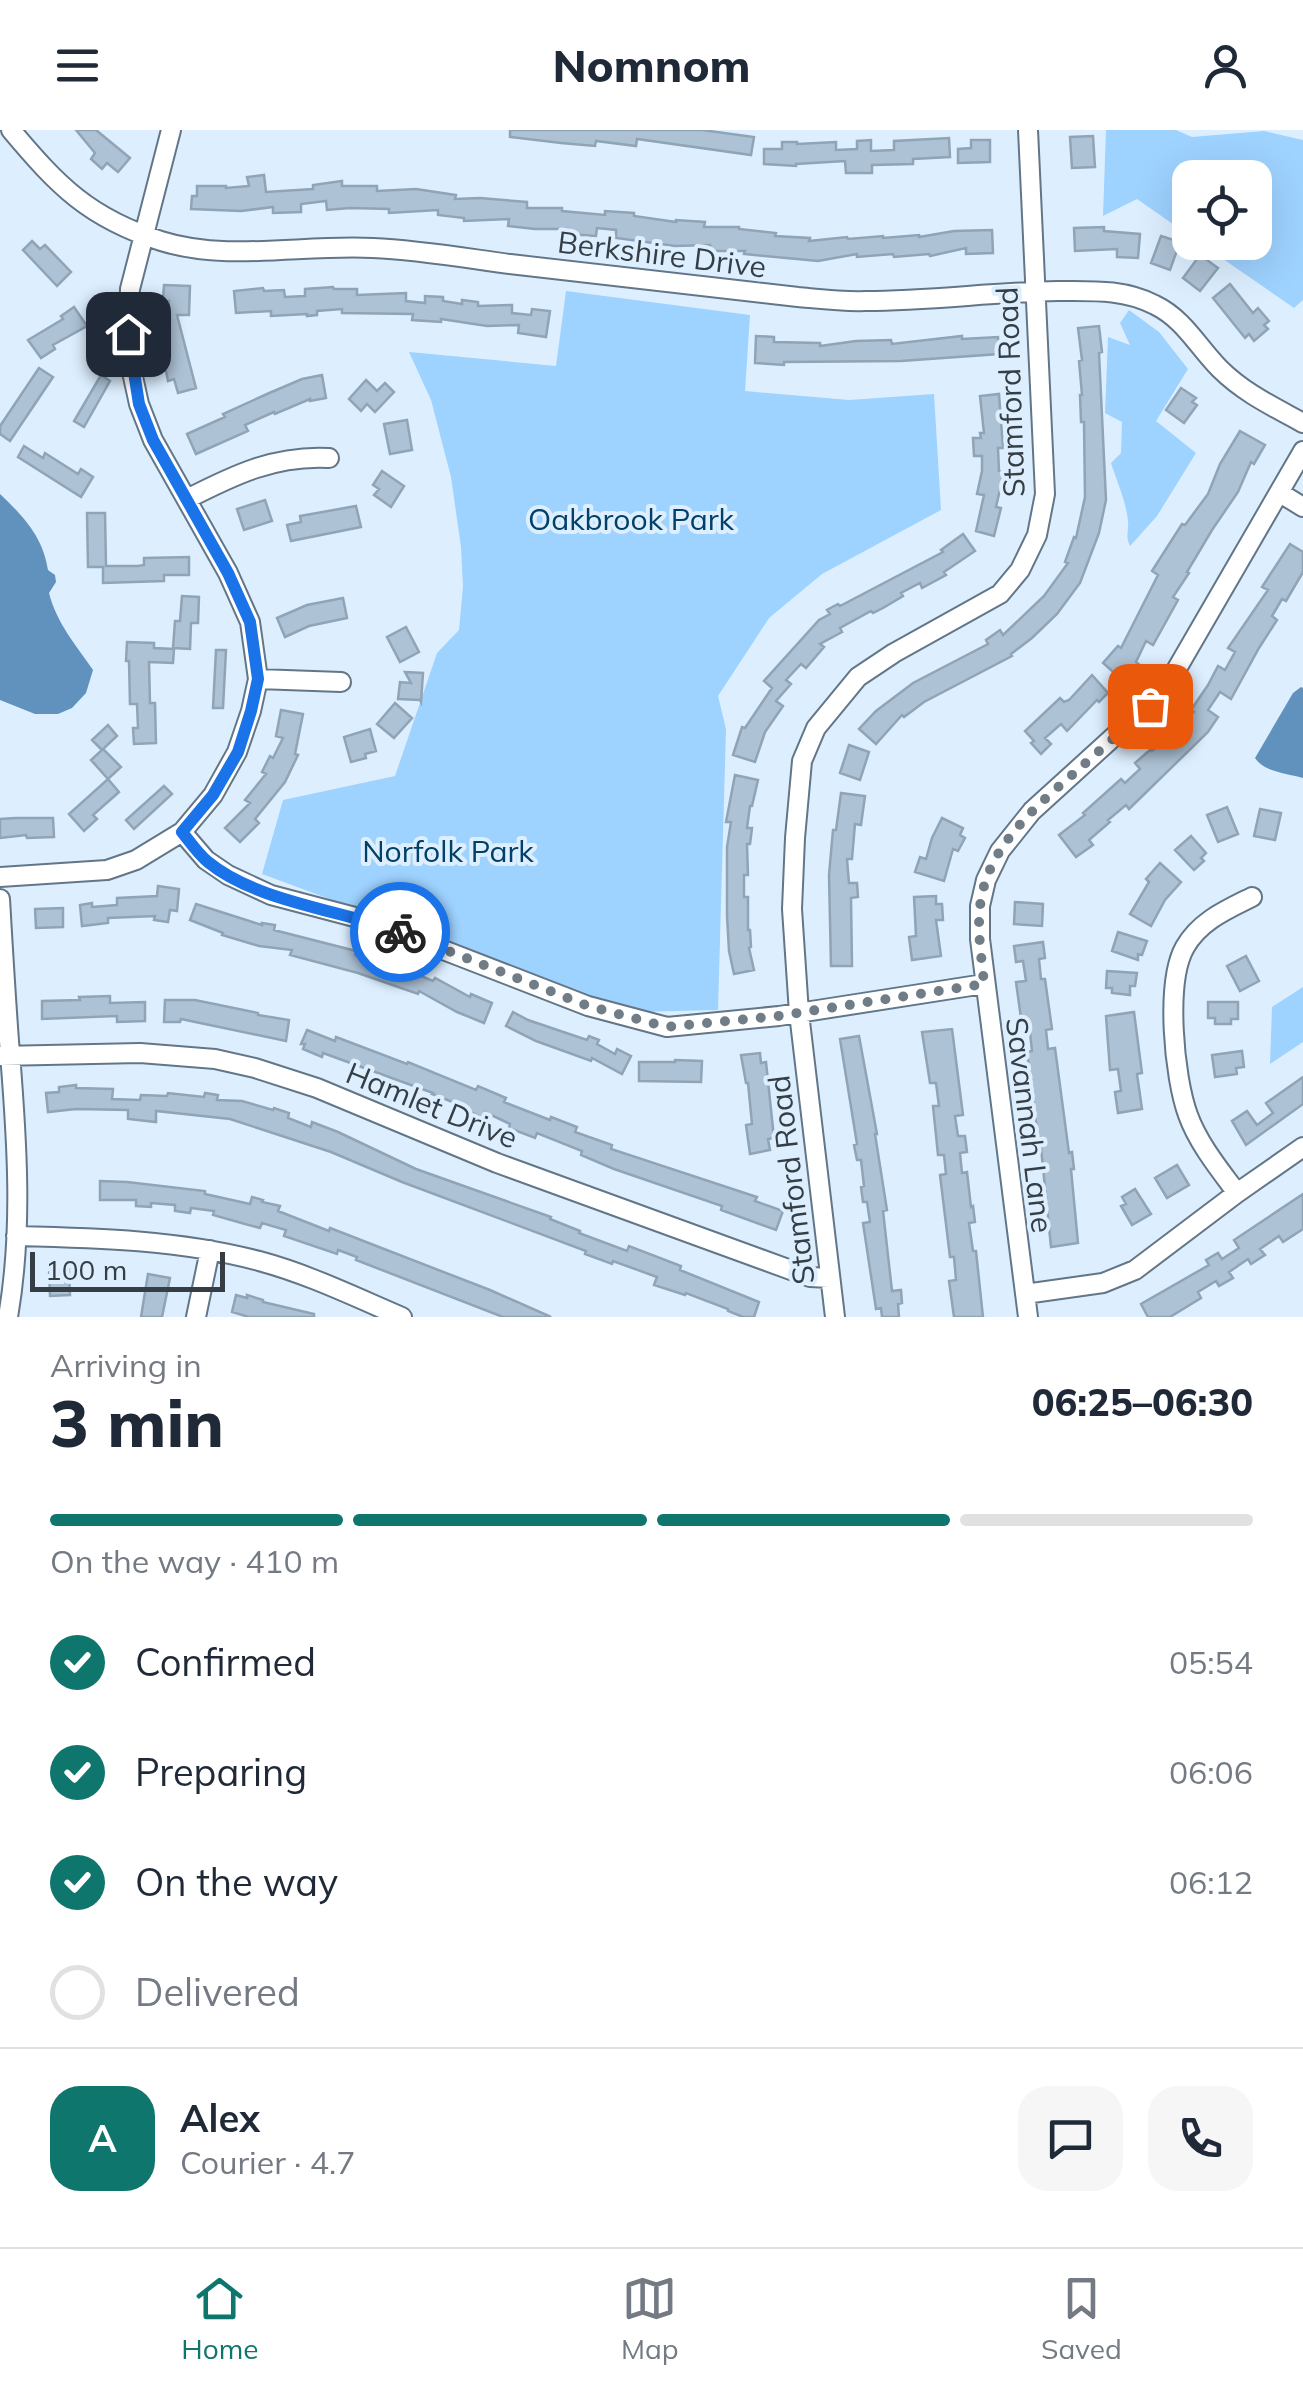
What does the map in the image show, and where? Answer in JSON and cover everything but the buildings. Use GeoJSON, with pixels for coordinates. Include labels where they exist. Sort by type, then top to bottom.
{"type":"FeatureCollection","features":[{"type":"Feature","properties":{"kind":"street","name":"Berkshire Drive"},"geometry":{"type":"LineString","coordinates":[[10,130],[48,174],[88,208],[116,223],[186,247],[373,248],[866,302],[1035,291],[1108,291],[1136,296],[1160,308],[1195,338],[1219,368],[1249,393],[1303,424]]}},
{"type":"Feature","properties":{"kind":"street"},"geometry":{"type":"LineString","coordinates":[[0,877],[107,870],[136,860],[182,832],[213,795],[238,752],[251,711],[258,679],[250,622],[228,573],[153,440],[132,372],[128,334],[130,289],[172,130]]}},
{"type":"Feature","properties":{"kind":"street","name":"Stamford Road"},"geometry":{"type":"LineString","coordinates":[[835,1317],[792,909],[802,761],[816,728],[858,677],[1000,594],[1020,570],[1037,536],[1045,494],[1028,130]]}},
{"type":"Feature","properties":{"kind":"street","name":"Savannah Lane"},"geometry":{"type":"LineString","coordinates":[[1028,1317],[984,984],[980,906],[986,880],[1000,851],[1032,812],[1164,692],[1303,451]]}},
{"type":"Feature","properties":{"kind":"street"},"geometry":{"type":"LineString","coordinates":[[186,499],[266,463],[304,456],[329,458]]}},
{"type":"Feature","properties":{"kind":"street"},"geometry":{"type":"LineString","coordinates":[[1280,493],[1303,506]]}},
{"type":"Feature","properties":{"kind":"street"},"geometry":{"type":"LineString","coordinates":[[258,679],[341,682]]}},
{"type":"Feature","properties":{"kind":"street"},"geometry":{"type":"LineString","coordinates":[[182,832],[206,860],[228,875],[271,894],[378,924],[588,1006],[667,1027],[800,1013],[984,984]]}},
{"type":"Feature","properties":{"kind":"street"},"geometry":{"type":"LineString","coordinates":[[1237,1193],[1187,1113],[1172,1016],[1173,991],[1184,949],[1198,930],[1215,915],[1252,897]]}},
{"type":"Feature","properties":{"kind":"street"},"geometry":{"type":"LineString","coordinates":[[0,899],[5,1055],[17,1149],[16,1236],[8,1317]]}},
{"type":"Feature","properties":{"kind":"street","name":"Hamlet Drive"},"geometry":{"type":"LineString","coordinates":[[5,1055],[140,1053],[255,1068],[317,1088],[534,1176],[810,1277],[829,1278]]}},
{"type":"Feature","properties":{"kind":"street"},"geometry":{"type":"LineString","coordinates":[[1025,1294],[1103,1283],[1135,1270],[1303,1147]]}},
{"type":"Feature","properties":{"kind":"street"},"geometry":{"type":"LineString","coordinates":[[16,1236],[157,1242],[210,1250],[282,1268],[402,1317]]}},
{"type":"Feature","properties":{"kind":"street"},"geometry":{"type":"LineString","coordinates":[[196,1317],[210,1250]]}},
{"type":"Feature","properties":{"kind":"green space"},"geometry":{"type":"Polygon","coordinates":[[[1106,130],[1176,130],[1192,137],[1264,131],[1303,140],[1303,300],[1294,308],[1225,260],[1272,260],[1272,160],[1172,160],[1172,223],[1137,199],[1103,216],[1106,130]]]}},
{"type":"Feature","properties":{"kind":"green space","name":"Oakbrook Park"},"geometry":{"type":"Polygon","coordinates":[[[566,291],[750,315],[745,391],[849,400],[934,394],[941,510],[822,574],[769,618],[718,696],[726,729],[718,1010],[635,1012],[262,874],[283,800],[395,776],[437,653],[459,630],[461,547],[451,477],[431,400],[409,352],[556,366],[566,291]]]}},
{"type":"Feature","properties":{"kind":"green space"},"geometry":{"type":"Polygon","coordinates":[[[1129,310],[1159,332],[1188,369],[1156,421],[1196,453],[1157,516],[1130,546],[1125,506],[1111,463],[1121,453],[1122,422],[1105,413],[1108,337],[1130,345],[1120,323],[1129,310]]]}},
{"type":"Feature","properties":{"kind":"green space"},"geometry":{"type":"Polygon","coordinates":[[[1303,987],[1303,1042],[1270,1064],[1272,1007],[1303,987]]]}},
{"type":"Feature","properties":{"kind":"shaded area"},"geometry":{"type":"Polygon","coordinates":[[[0,494],[37,538],[48,570],[55,575],[56,582],[49,593],[57,615],[93,670],[86,693],[72,708],[58,714],[35,714],[0,700],[0,494]]]}},
{"type":"Feature","properties":{"kind":"shaded area"},"geometry":{"type":"Polygon","coordinates":[[[1301,687],[1303,778],[1270,769],[1255,758],[1293,693],[1301,687]]]}},
{"type":"Feature","properties":{"kind":"way so far"},"geometry":{"type":"LineString","coordinates":[[400,932],[588,1006],[667,1027],[778,1016],[984,984],[980,906],[986,880],[1000,851],[1032,812],[1150,706]]}},
{"type":"Feature","properties":{"kind":"route"},"geometry":{"type":"LineString","coordinates":[[128,334],[139,404],[153,440],[228,573],[250,622],[258,679],[238,752],[213,795],[182,832],[206,860],[228,875],[271,894],[400,932]]}},
{"type":"Feature","properties":{"kind":"park label","name":"Norfolk Park"},"geometry":{"type":"Point","coordinates":[448,851]}}]}
